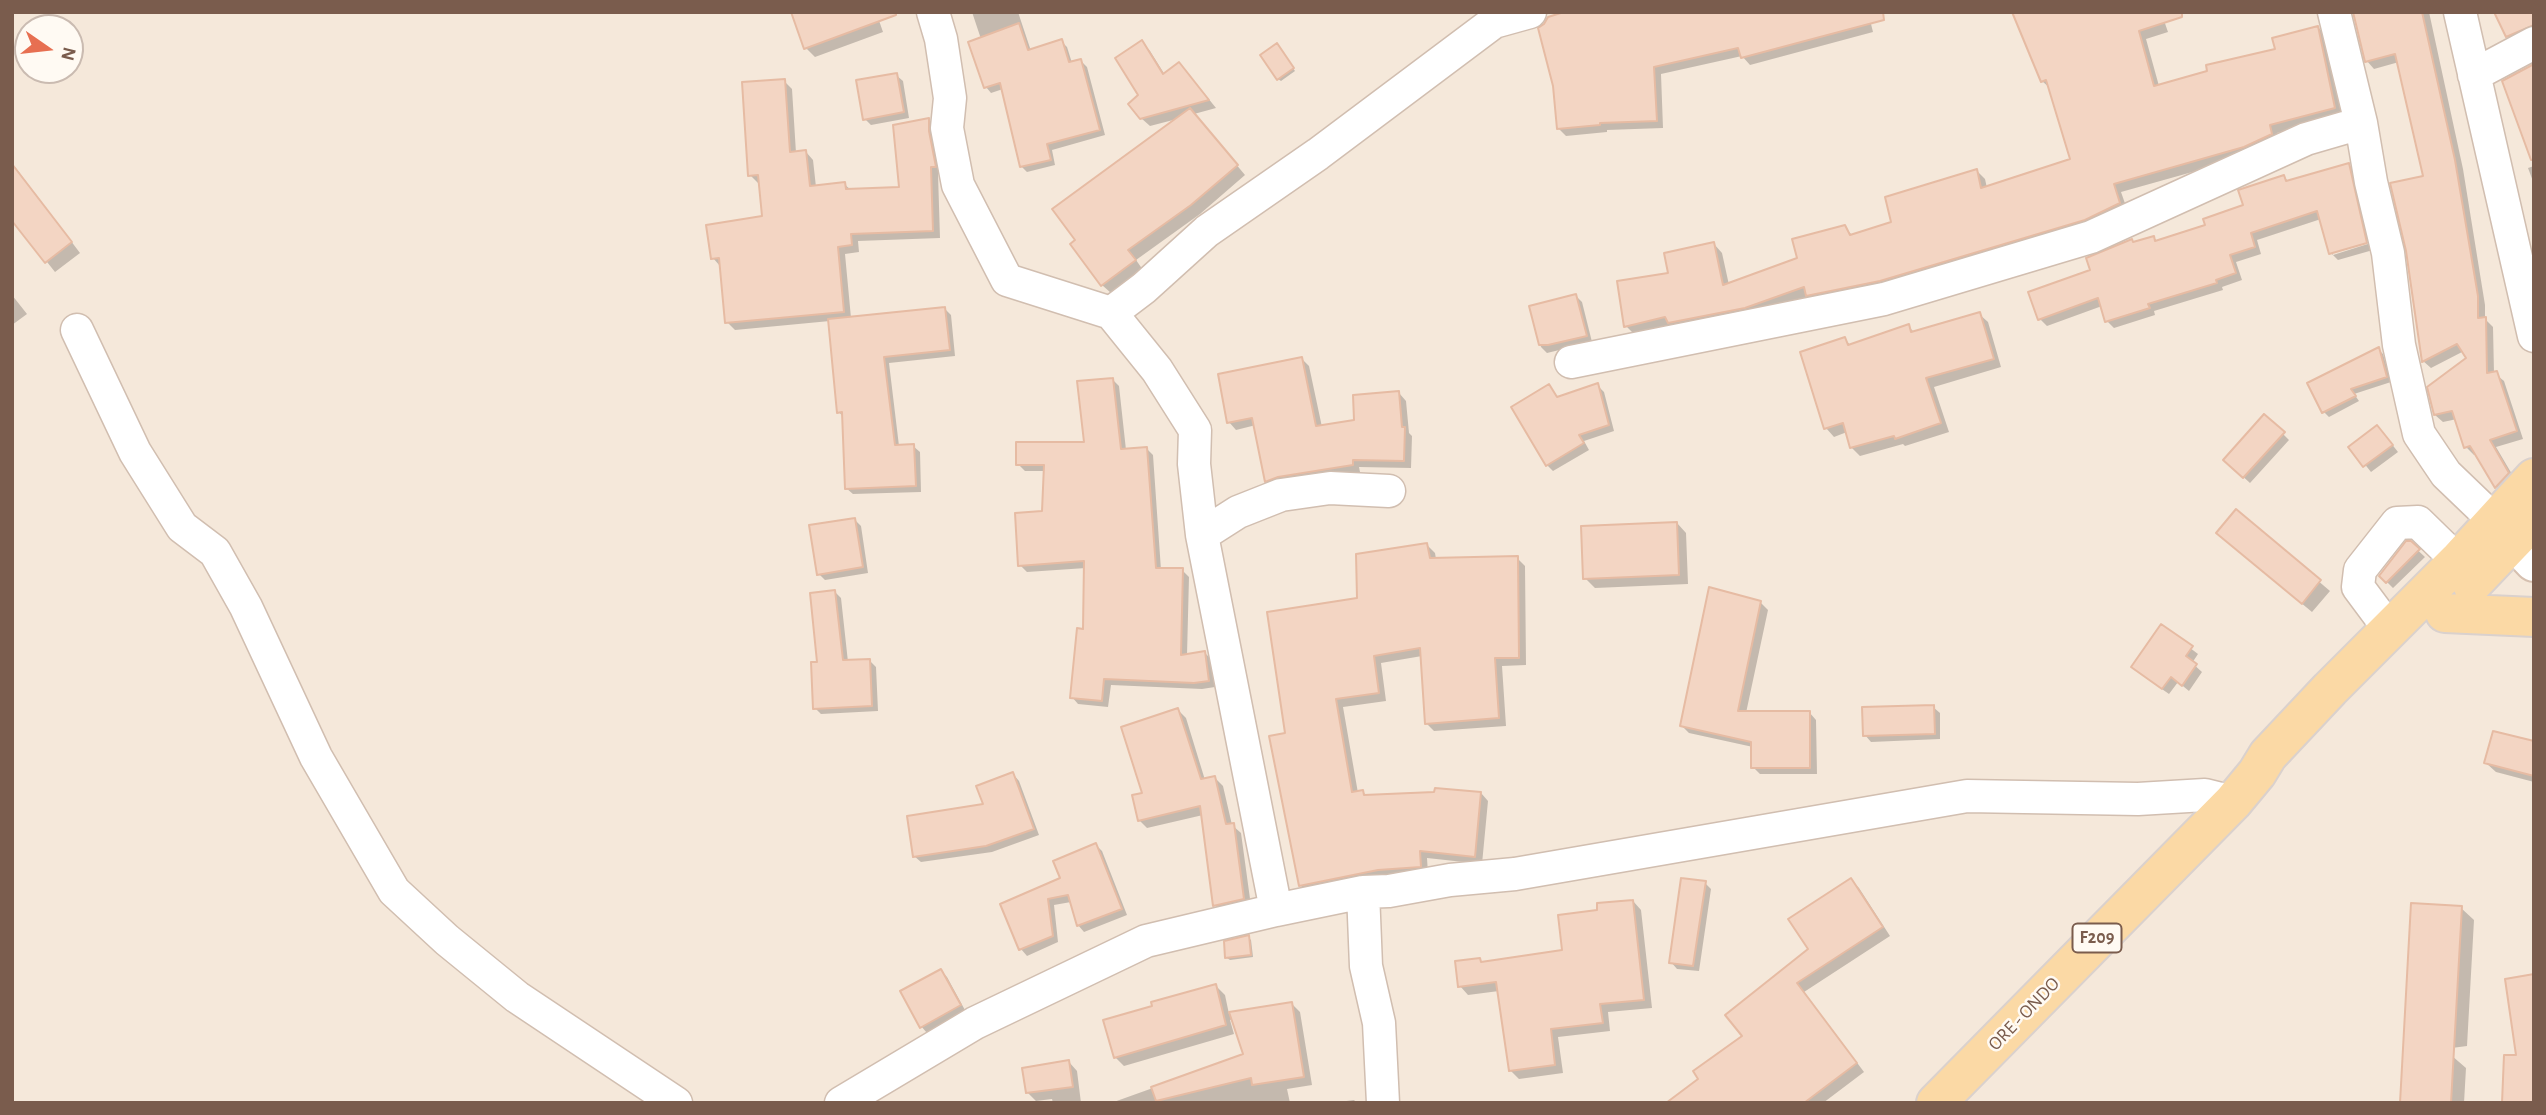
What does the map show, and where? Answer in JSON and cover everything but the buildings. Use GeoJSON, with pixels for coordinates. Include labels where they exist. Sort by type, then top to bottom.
{"type":"FeatureCollection","features":[{"type":"Feature","properties":{"kind":"main road","name":"F209"},"geometry":{"type":"LineString","coordinates":[[2257,773],[2278,768],[2299,752],[2445,613],[2519,536],[2534,478]]}},
{"type":"Feature","properties":{"kind":"main road","name":"F209"},"geometry":{"type":"LineString","coordinates":[[2257,773],[2267,755],[2458,561],[2519,536]]}},
{"type":"Feature","properties":{"kind":"main road"},"geometry":{"type":"LineString","coordinates":[[2445,613],[2534,617]]}},
{"type":"Feature","properties":{"kind":"main road","name":"ORE - ONDO"},"geometry":{"type":"LineString","coordinates":[[1936,1103],[2233,802],[2257,773]]}},
{"type":"Feature","properties":{"kind":"street"},"geometry":{"type":"LineString","coordinates":[[933,12],[941,39],[950,98],[947,128],[958,185],[1007,280],[1111,313],[1157,370],[1195,430],[1194,464],[1202,535],[1276,910]]}},
{"type":"Feature","properties":{"kind":"street"},"geometry":{"type":"LineString","coordinates":[[1111,313],[1144,288],[1207,231],[1318,154],[1492,17],[1530,12]]}},
{"type":"Feature","properties":{"kind":"street"},"geometry":{"type":"LineString","coordinates":[[2334,12],[2388,253],[2399,345],[2419,434],[2446,474],[2519,536]]}},
{"type":"Feature","properties":{"kind":"street"},"geometry":{"type":"LineString","coordinates":[[2460,12],[2534,337]]}},
{"type":"Feature","properties":{"kind":"street"},"geometry":{"type":"LineString","coordinates":[[2474,75],[2534,43]]}},
{"type":"Feature","properties":{"kind":"street"},"geometry":{"type":"LineString","coordinates":[[1571,362],[1884,299],[2078,241],[2306,139],[2361,123]]}},
{"type":"Feature","properties":{"kind":"street"},"geometry":{"type":"LineString","coordinates":[[77,330],[135,452],[182,527],[215,552],[222,563],[246,607],[316,757],[394,891],[517,997],[676,1103]]}},
{"type":"Feature","properties":{"kind":"street"},"geometry":{"type":"LineString","coordinates":[[1202,535],[1238,512],[1281,495],[1330,488],[1390,491]]}},
{"type":"Feature","properties":{"kind":"street"},"geometry":{"type":"LineString","coordinates":[[2390,630],[2358,587],[2360,570],[2397,523],[2418,522],[2458,561]]}},
{"type":"Feature","properties":{"kind":"street"},"geometry":{"type":"LineString","coordinates":[[841,1103],[975,1023],[1146,940],[1276,910],[1363,892],[1514,874],[1968,796],[2138,799],[2205,795],[2233,802]]}},
{"type":"Feature","properties":{"kind":"street"},"geometry":{"type":"LineString","coordinates":[[1363,892],[1366,966],[1378,1023],[1383,1103]]}},
{"type":"Feature","properties":{"kind":"shaded area"},"geometry":{"type":"Polygon","coordinates":[[[12,12],[2534,12],[2534,1103],[12,1103],[12,12]]]}}]}
